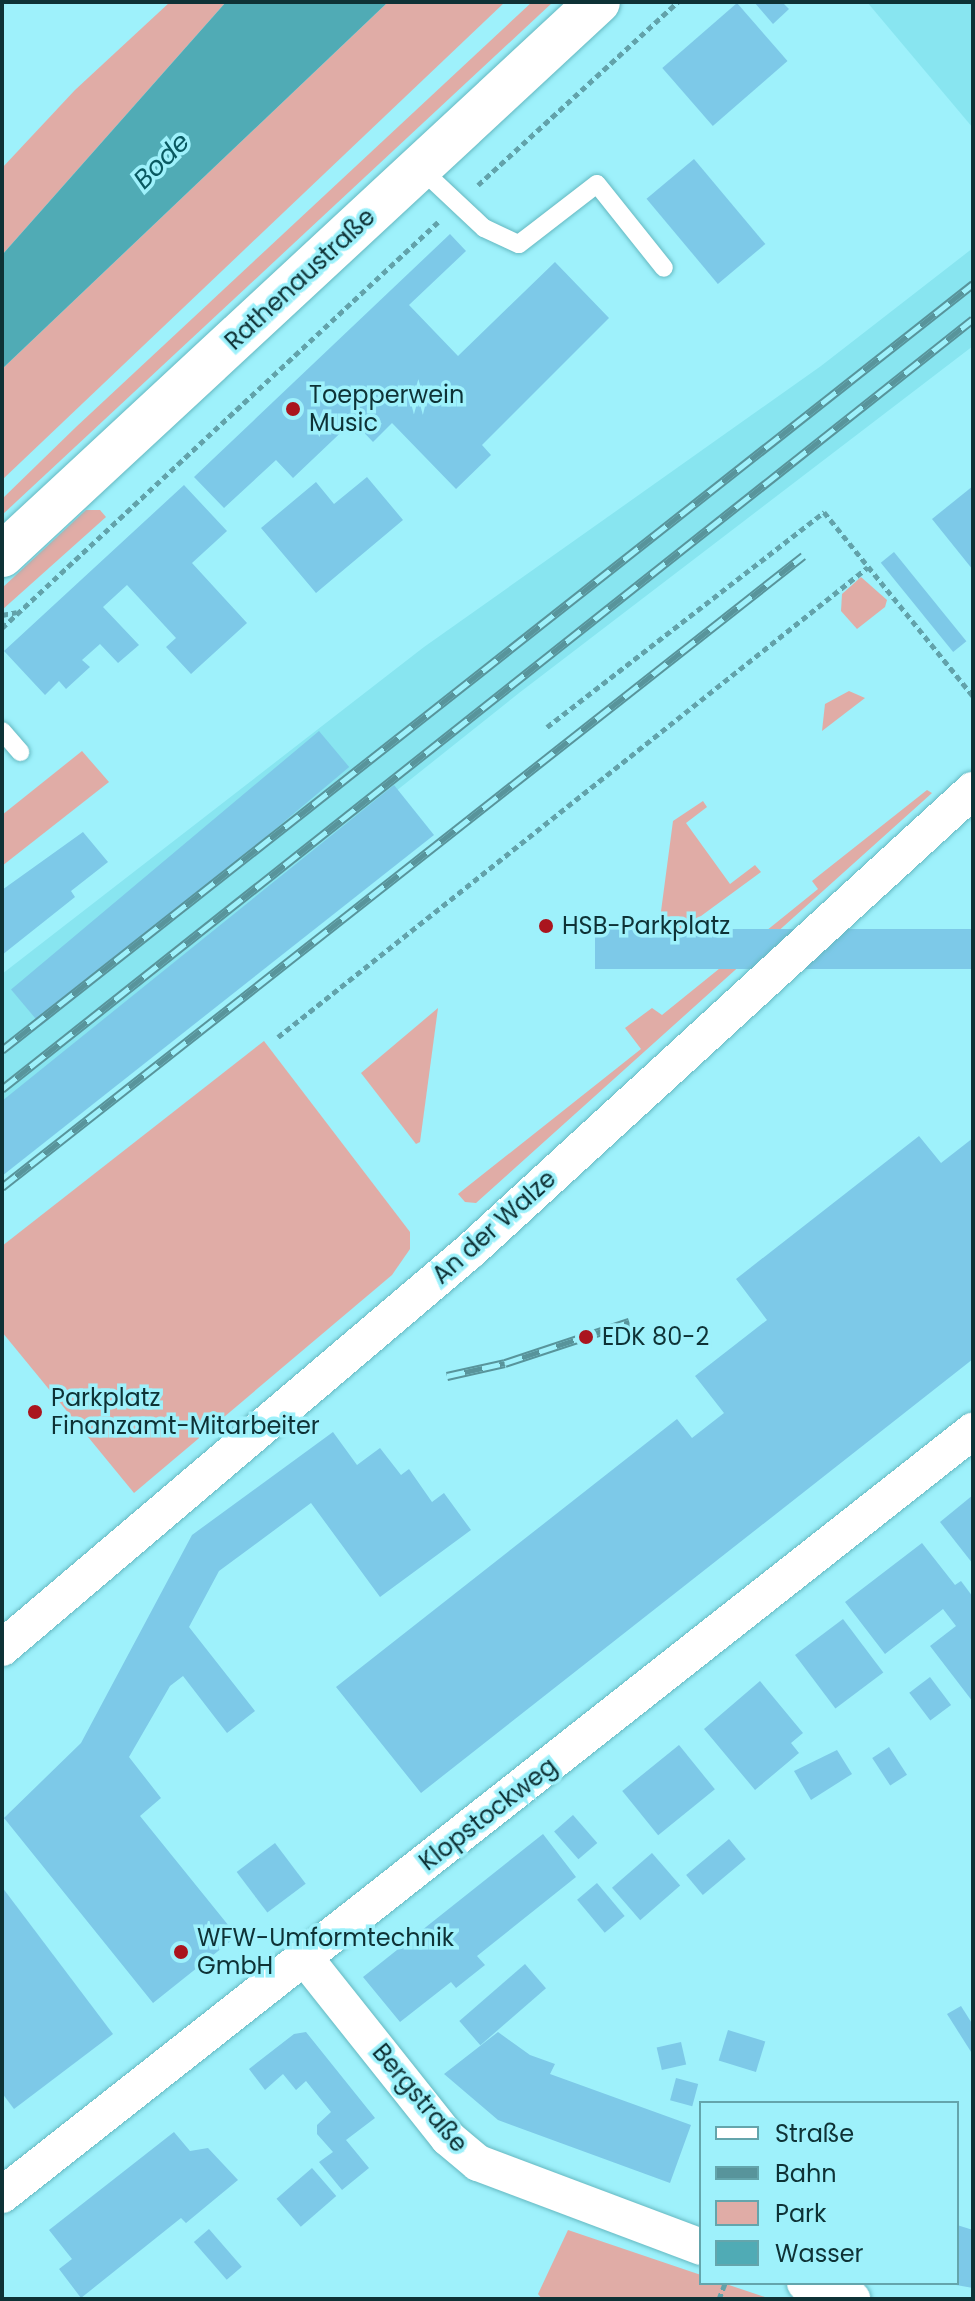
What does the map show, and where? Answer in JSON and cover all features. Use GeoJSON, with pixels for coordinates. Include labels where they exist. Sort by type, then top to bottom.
{"type":"FeatureCollection","features":[{"type":"Feature","properties":{"kind":"main road","name":"Rathenaustraße"},"geometry":{"type":"LineString","coordinates":[[2,555],[598,2]]}},
{"type":"Feature","properties":{"kind":"street","name":"An der Walze"},"geometry":{"type":"LineString","coordinates":[[2,1648],[471,1250],[973,790]]}},
{"type":"Feature","properties":{"kind":"street","name":"Klopstockweg"},"geometry":{"type":"LineString","coordinates":[[2,2195],[973,1431]]}},
{"type":"Feature","properties":{"kind":"street","name":"Bergstraße"},"geometry":{"type":"LineString","coordinates":[[305,1958],[448,2138],[478,2163],[699,2246]]}},
{"type":"Feature","properties":{"kind":"street"},"geometry":{"type":"LineString","coordinates":[[811,2285],[852,2299]]}},
{"type":"Feature","properties":{"kind":"lane"},"geometry":{"type":"LineString","coordinates":[[420,168],[484,228],[519,244],[597,184],[664,268]]}},
{"type":"Feature","properties":{"kind":"lane"},"geometry":{"type":"LineString","coordinates":[[2,731],[20,752]]}},
{"type":"Feature","properties":{"kind":"path"},"geometry":{"type":"LineString","coordinates":[[2,628],[678,2]]}},
{"type":"Feature","properties":{"kind":"path"},"geometry":{"type":"LineString","coordinates":[[547,727],[824,512],[973,696]]}},
{"type":"Feature","properties":{"kind":"path"},"geometry":{"type":"LineString","coordinates":[[278,1037],[868,567]]}},
{"type":"Feature","properties":{"kind":"path"},"geometry":{"type":"LineString","coordinates":[[2,615],[19,611]]}},
{"type":"Feature","properties":{"kind":"shaded area"},"geometry":{"type":"Polygon","coordinates":[[[867,2],[973,2],[973,128],[867,2]]]}},
{"type":"Feature","properties":{"kind":"shaded area"},"geometry":{"type":"Polygon","coordinates":[[[973,248],[973,346],[519,693],[2,1105],[2,974],[424,647],[821,366],[973,248]]]}},
{"type":"Feature","properties":{"kind":"green space"},"geometry":{"type":"Polygon","coordinates":[[[170,2],[226,2],[2,255],[2,168],[75,90],[170,2]]]}},
{"type":"Feature","properties":{"kind":"green space"},"geometry":{"type":"Polygon","coordinates":[[[388,2],[505,2],[2,480],[2,369],[388,2]]]}},
{"type":"Feature","properties":{"kind":"green space"},"geometry":{"type":"Polygon","coordinates":[[[532,2],[553,2],[2,515],[2,499],[76,427],[532,2]]]}},
{"type":"Feature","properties":{"kind":"green space"},"geometry":{"type":"Polygon","coordinates":[[[86,510],[100,510],[106,517],[2,610],[2,588],[86,510]]]}},
{"type":"Feature","properties":{"kind":"green space"},"geometry":{"type":"Polygon","coordinates":[[[861,577],[887,600],[885,607],[857,629],[841,611],[842,594],[861,577]]]}},
{"type":"Feature","properties":{"kind":"green space"},"geometry":{"type":"Polygon","coordinates":[[[849,691],[865,698],[822,731],[825,704],[849,691]]]}},
{"type":"Feature","properties":{"kind":"green space"},"geometry":{"type":"Polygon","coordinates":[[[82,751],[109,782],[2,866],[2,815],[82,751]]]}},
{"type":"Feature","properties":{"kind":"green space"},"geometry":{"type":"Polygon","coordinates":[[[927,790],[932,793],[476,1203],[465,1202],[458,1194],[641,1049],[625,1028],[652,1008],[662,1015],[818,889],[812,881],[927,790]]]}},
{"type":"Feature","properties":{"kind":"green space"},"geometry":{"type":"Polygon","coordinates":[[[703,801],[707,807],[686,823],[730,884],[755,865],[761,872],[656,949],[673,821],[703,801]]]}},
{"type":"Feature","properties":{"kind":"green space"},"geometry":{"type":"Polygon","coordinates":[[[438,1008],[420,1142],[416,1144],[361,1073],[438,1008]]]}},
{"type":"Feature","properties":{"kind":"green space"},"geometry":{"type":"Polygon","coordinates":[[[264,1041],[410,1232],[410,1249],[392,1275],[134,1493],[2,1332],[2,1246],[264,1041]]]}},
{"type":"Feature","properties":{"kind":"green space"},"geometry":{"type":"Polygon","coordinates":[[[568,2230],[699,2274],[699,2285],[729,2285],[771,2299],[542,2299],[538,2294],[568,2230]]]}},
{"type":"Feature","properties":{"kind":"water","name":"Bode"},"geometry":{"type":"Polygon","coordinates":[[[226,2],[388,2],[2,369],[2,255],[226,2]]]}},
{"type":"Feature","properties":{"kind":"building"},"geometry":{"type":"Polygon","coordinates":[[[754,2],[782,2],[789,9],[773,24],[754,2]]]}},
{"type":"Feature","properties":{"kind":"building"},"geometry":{"type":"Polygon","coordinates":[[[737,3],[788,61],[713,126],[662,68],[737,3]]]}},
{"type":"Feature","properties":{"kind":"building"},"geometry":{"type":"Polygon","coordinates":[[[694,159],[765,244],[718,284],[647,199],[694,159]]]}},
{"type":"Feature","properties":{"kind":"building"},"geometry":{"type":"Polygon","coordinates":[[[450,234],[466,251],[409,305],[458,356],[555,262],[609,318],[482,445],[491,455],[456,489],[392,423],[373,442],[353,421],[293,478],[276,460],[224,508],[194,477],[450,234]]]}},
{"type":"Feature","properties":{"kind":"building"},"geometry":{"type":"Polygon","coordinates":[[[367,477],[403,520],[316,593],[261,528],[316,482],[334,504],[367,477]]]}},
{"type":"Feature","properties":{"kind":"building"},"geometry":{"type":"Polygon","coordinates":[[[184,485],[227,531],[192,563],[247,623],[191,674],[166,647],[176,638],[127,585],[103,607],[139,645],[118,663],[100,644],[82,660],[90,667],[66,689],[59,681],[45,695],[4,651],[184,485]]]}},
{"type":"Feature","properties":{"kind":"building"},"geometry":{"type":"Polygon","coordinates":[[[973,486],[973,570],[932,519],[973,486]]]}},
{"type":"Feature","properties":{"kind":"building"},"geometry":{"type":"Polygon","coordinates":[[[894,552],[966,641],[953,652],[881,563],[894,552]]]}},
{"type":"Feature","properties":{"kind":"building"},"geometry":{"type":"Polygon","coordinates":[[[319,731],[349,767],[41,1025],[11,989],[319,731]]]}},
{"type":"Feature","properties":{"kind":"building"},"geometry":{"type":"Polygon","coordinates":[[[394,785],[434,835],[2,1176],[2,1101],[394,785]]]}},
{"type":"Feature","properties":{"kind":"building"},"geometry":{"type":"Polygon","coordinates":[[[83,832],[108,862],[71,891],[75,897],[2,955],[2,890],[83,832]]]}},
{"type":"Feature","properties":{"kind":"building"},"geometry":{"type":"Polygon","coordinates":[[[595,929],[973,929],[973,969],[595,969],[595,929]]]}},
{"type":"Feature","properties":{"kind":"building"},"geometry":{"type":"Polygon","coordinates":[[[919,1136],[941,1163],[973,1138],[973,1359],[421,1793],[336,1687],[677,1419],[692,1438],[724,1413],[695,1376],[767,1320],[736,1279],[919,1136]]]}},
{"type":"Feature","properties":{"kind":"building"},"geometry":{"type":"Polygon","coordinates":[[[333,1432],[357,1465],[380,1448],[401,1475],[409,1469],[432,1502],[444,1493],[471,1530],[380,1597],[311,1503],[219,1571],[189,1627],[255,1711],[227,1733],[183,1676],[170,1686],[129,1757],[161,1798],[140,1816],[237,1936],[153,2003],[4,1818],[81,1743],[192,1535],[333,1432]]]}},
{"type":"Feature","properties":{"kind":"building"},"geometry":{"type":"Polygon","coordinates":[[[973,1495],[973,1564],[940,1522],[973,1495]]]}},
{"type":"Feature","properties":{"kind":"building"},"geometry":{"type":"Polygon","coordinates":[[[922,1543],[955,1585],[961,1581],[973,1597],[973,1702],[930,1646],[956,1626],[943,1609],[885,1654],[845,1602],[922,1543]]]}},
{"type":"Feature","properties":{"kind":"building"},"geometry":{"type":"Polygon","coordinates":[[[843,1619],[883,1673],[835,1709],[795,1655],[843,1619]]]}},
{"type":"Feature","properties":{"kind":"building"},"geometry":{"type":"Polygon","coordinates":[[[930,1677],[951,1705],[930,1721],[909,1693],[930,1677]]]}},
{"type":"Feature","properties":{"kind":"building"},"geometry":{"type":"Polygon","coordinates":[[[760,1681],[803,1733],[791,1743],[799,1753],[755,1790],[704,1729],[760,1681]]]}},
{"type":"Feature","properties":{"kind":"building"},"geometry":{"type":"Polygon","coordinates":[[[679,1745],[715,1789],[658,1835],[622,1791],[679,1745]]]}},
{"type":"Feature","properties":{"kind":"building"},"geometry":{"type":"Polygon","coordinates":[[[889,1747],[907,1775],[890,1786],[872,1758],[889,1747]]]}},
{"type":"Feature","properties":{"kind":"building"},"geometry":{"type":"Polygon","coordinates":[[[837,1750],[852,1774],[811,1800],[794,1771],[837,1750]]]}},
{"type":"Feature","properties":{"kind":"building"},"geometry":{"type":"Polygon","coordinates":[[[573,1815],[597,1843],[578,1859],[554,1831],[573,1815]]]}},
{"type":"Feature","properties":{"kind":"building"},"geometry":{"type":"Polygon","coordinates":[[[543,1834],[576,1877],[477,1956],[485,1965],[456,1988],[451,1982],[400,2022],[363,1977],[543,1834]]]}},
{"type":"Feature","properties":{"kind":"building"},"geometry":{"type":"Polygon","coordinates":[[[729,1839],[746,1859],[703,1895],[686,1875],[729,1839]]]}},
{"type":"Feature","properties":{"kind":"building"},"geometry":{"type":"Polygon","coordinates":[[[275,1843],[306,1884],[267,1913],[237,1872],[275,1843]]]}},
{"type":"Feature","properties":{"kind":"building"},"geometry":{"type":"Polygon","coordinates":[[[652,1853],[680,1885],[640,1920],[612,1888],[652,1853]]]}},
{"type":"Feature","properties":{"kind":"building"},"geometry":{"type":"Polygon","coordinates":[[[597,1883],[625,1916],[605,1933],[577,1900],[597,1883]]]}},
{"type":"Feature","properties":{"kind":"building"},"geometry":{"type":"Polygon","coordinates":[[[2,1887],[113,2034],[14,2109],[2,2093],[2,1887]]]}},
{"type":"Feature","properties":{"kind":"building"},"geometry":{"type":"Polygon","coordinates":[[[525,1964],[546,1988],[480,2045],[459,2021],[525,1964]]]}},
{"type":"Feature","properties":{"kind":"building"},"geometry":{"type":"Polygon","coordinates":[[[961,2006],[973,2025],[973,2055],[947,2014],[961,2006]]]}},
{"type":"Feature","properties":{"kind":"building"},"geometry":{"type":"Polygon","coordinates":[[[728,2030],[765,2041],[756,2072],[719,2061],[728,2030]]]}},
{"type":"Feature","properties":{"kind":"building"},"geometry":{"type":"Polygon","coordinates":[[[306,2032],[375,2118],[346,2140],[369,2168],[342,2190],[319,2162],[333,2152],[317,2134],[317,2125],[331,2112],[306,2081],[296,2090],[283,2074],[265,2090],[249,2069],[294,2034],[306,2032]]]}},
{"type":"Feature","properties":{"kind":"building"},"geometry":{"type":"Polygon","coordinates":[[[498,2032],[530,2055],[555,2064],[550,2074],[691,2125],[670,2183],[498,2120],[444,2074],[498,2032]]]}},
{"type":"Feature","properties":{"kind":"building"},"geometry":{"type":"Polygon","coordinates":[[[681,2042],[686,2064],[662,2070],[657,2048],[681,2042]]]}},
{"type":"Feature","properties":{"kind":"building"},"geometry":{"type":"Polygon","coordinates":[[[676,2078],[698,2084],[692,2106],[670,2100],[676,2078]]]}},
{"type":"Feature","properties":{"kind":"building"},"geometry":{"type":"Polygon","coordinates":[[[174,2132],[190,2151],[208,2148],[238,2180],[186,2223],[181,2218],[81,2298],[59,2269],[72,2259],[49,2230],[174,2132]]]}},
{"type":"Feature","properties":{"kind":"building"},"geometry":{"type":"Polygon","coordinates":[[[312,2168],[336,2196],[301,2227],[277,2199],[312,2168]]]}},
{"type":"Feature","properties":{"kind":"building"},"geometry":{"type":"Polygon","coordinates":[[[959,2226],[973,2230],[973,2288],[956,2285],[959,2285],[959,2226]]]}},
{"type":"Feature","properties":{"kind":"building"},"geometry":{"type":"Polygon","coordinates":[[[209,2229],[242,2267],[227,2280],[194,2242],[209,2229]]]}},
{"type":"Feature","properties":{"kind":"railway"},"geometry":{"type":"LineString","coordinates":[[2,1050],[973,284]]}},
{"type":"Feature","properties":{"kind":"railway"},"geometry":{"type":"LineString","coordinates":[[2,1089],[973,319]]}},
{"type":"Feature","properties":{"kind":"railway"},"geometry":{"type":"LineString","coordinates":[[2,1187],[803,556]]}},
{"type":"Feature","properties":{"kind":"railway"},"geometry":{"type":"LineString","coordinates":[[447,1376],[505,1363],[629,1322]]}},
{"type":"Feature","properties":{"kind":"place","name":"Toepperwein Music"},"geometry":{"type":"Point","coordinates":[293,409]}},
{"type":"Feature","properties":{"kind":"place","name":"HSB-Parkplatz"},"geometry":{"type":"Point","coordinates":[546,926]}},
{"type":"Feature","properties":{"kind":"place","name":"EDK 80-2"},"geometry":{"type":"Point","coordinates":[586,1337]}},
{"type":"Feature","properties":{"kind":"place","name":"Parkplatz Finanzamt-Mitarbeiter"},"geometry":{"type":"Point","coordinates":[35,1412]}},
{"type":"Feature","properties":{"kind":"place","name":"WFW-Umformtechnik GmbH"},"geometry":{"type":"Point","coordinates":[181,1952]}}]}
